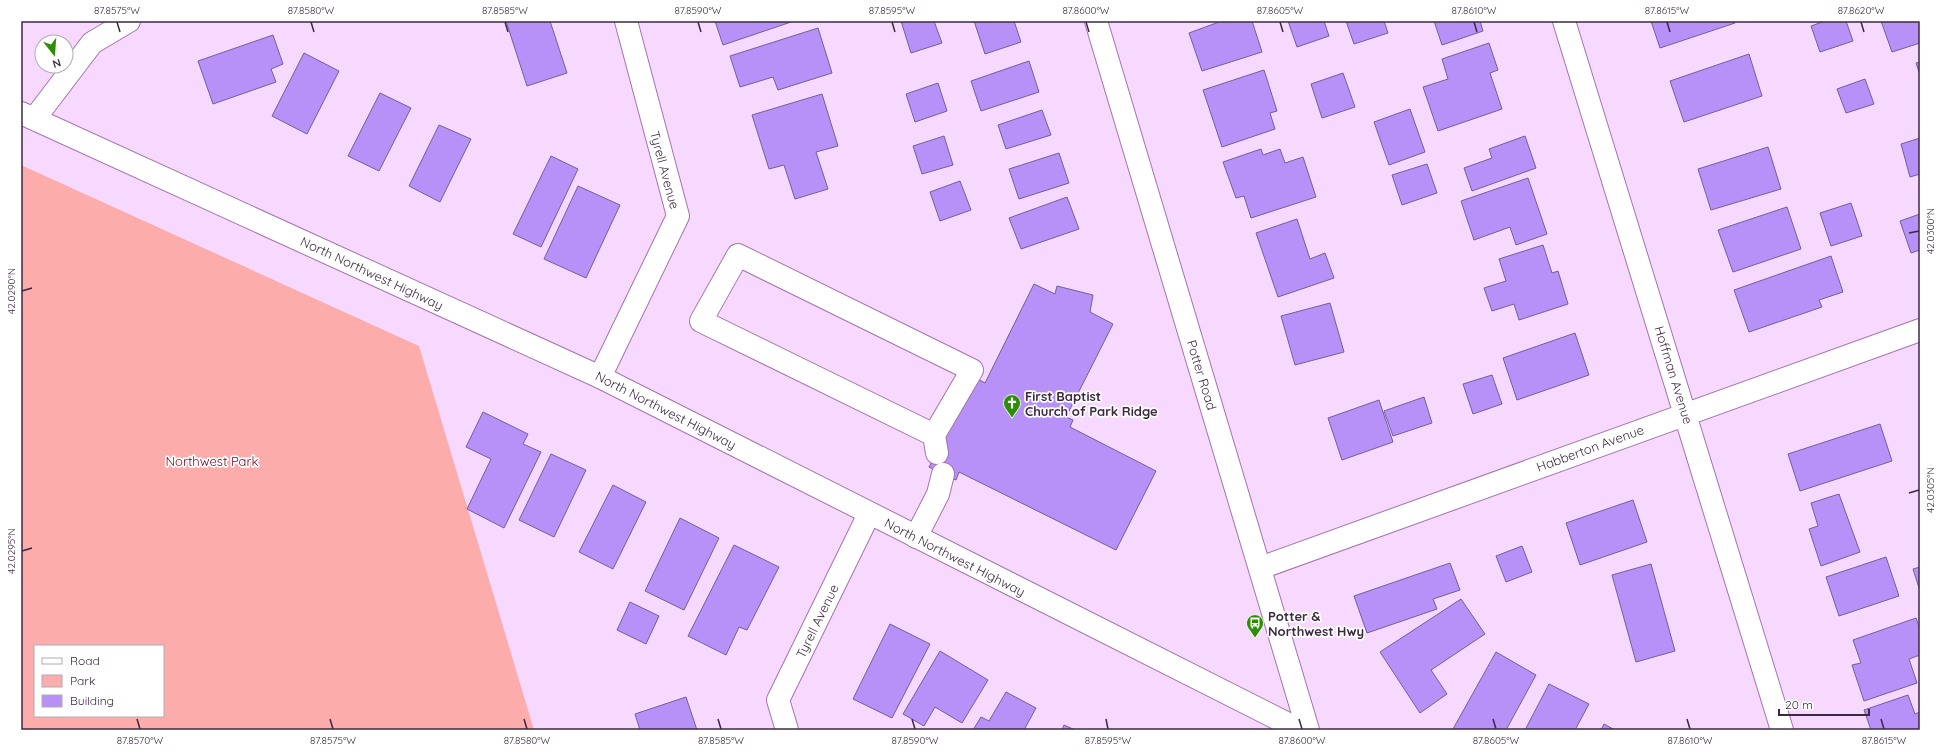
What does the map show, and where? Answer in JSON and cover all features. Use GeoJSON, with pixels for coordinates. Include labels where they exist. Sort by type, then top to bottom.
{"type":"FeatureCollection","features":[{"type":"Feature","properties":{"kind":"street"},"geometry":{"type":"LineString","coordinates":[[28,116],[92,43],[129,21]]}},
{"type":"Feature","properties":{"kind":"street","name":"Tyrell Avenue"},"geometry":{"type":"LineString","coordinates":[[600,376],[678,216],[626,21]]}},
{"type":"Feature","properties":{"kind":"street","name":"Potter Road"},"geometry":{"type":"LineString","coordinates":[[1096,21],[1308,730]]}},
{"type":"Feature","properties":{"kind":"street","name":"Hoffman Avenue"},"geometry":{"type":"LineString","coordinates":[[1564,21],[1782,730]]}},
{"type":"Feature","properties":{"kind":"street","name":"North Northwest Highway"},"geometry":{"type":"LineString","coordinates":[[28,116],[600,376],[870,514],[1300,730]]}},
{"type":"Feature","properties":{"kind":"street"},"geometry":{"type":"LineString","coordinates":[[738,255],[972,370],[935,444],[701,321],[738,255]]}},
{"type":"Feature","properties":{"kind":"street","name":"Habberton Avenue"},"geometry":{"type":"LineString","coordinates":[[1260,568],[1920,330]]}},
{"type":"Feature","properties":{"kind":"street"},"geometry":{"type":"LineString","coordinates":[[916,537],[938,494],[943,474]]}},
{"type":"Feature","properties":{"kind":"street","name":"Tyrell Avenue"},"geometry":{"type":"LineString","coordinates":[[787,730],[778,700],[870,514]]}},
{"type":"Feature","properties":{"kind":"green space","name":"Northwest Park"},"geometry":{"type":"Polygon","coordinates":[[[21,165],[419,346],[534,730],[21,730],[21,165]]]}},
{"type":"Feature","properties":{"kind":"building"},"geometry":{"type":"Polygon","coordinates":[[[506,21],[550,21],[567,73],[527,86],[506,21]]]}},
{"type":"Feature","properties":{"kind":"building"},"geometry":{"type":"Polygon","coordinates":[[[715,21],[794,21],[723,45],[715,21]]]}},
{"type":"Feature","properties":{"kind":"building"},"geometry":{"type":"Polygon","coordinates":[[[901,21],[934,21],[942,43],[911,53],[901,21]]]}},
{"type":"Feature","properties":{"kind":"building"},"geometry":{"type":"Polygon","coordinates":[[[974,21],[1014,21],[1021,42],[985,54],[974,21]]]}},
{"type":"Feature","properties":{"kind":"building"},"geometry":{"type":"Polygon","coordinates":[[[1219,21],[1252,21],[1262,52],[1202,71],[1189,33],[1219,21]]]}},
{"type":"Feature","properties":{"kind":"building"},"geometry":{"type":"Polygon","coordinates":[[[1288,21],[1324,21],[1329,36],[1297,47],[1288,21]]]}},
{"type":"Feature","properties":{"kind":"building"},"geometry":{"type":"Polygon","coordinates":[[[1346,21],[1384,21],[1388,33],[1354,44],[1346,21]]]}},
{"type":"Feature","properties":{"kind":"building"},"geometry":{"type":"Polygon","coordinates":[[[1434,21],[1480,21],[1483,31],[1442,45],[1434,21]]]}},
{"type":"Feature","properties":{"kind":"building"},"geometry":{"type":"Polygon","coordinates":[[[1651,21],[1734,21],[1735,23],[1660,48],[1651,21]]]}},
{"type":"Feature","properties":{"kind":"building"},"geometry":{"type":"Polygon","coordinates":[[[1825,21],[1846,21],[1853,41],[1820,52],[1811,26],[1825,21]]]}},
{"type":"Feature","properties":{"kind":"building"},"geometry":{"type":"Polygon","coordinates":[[[1881,21],[1920,21],[1920,43],[1892,52],[1881,21]]]}},
{"type":"Feature","properties":{"kind":"building"},"geometry":{"type":"Polygon","coordinates":[[[818,28],[832,73],[778,90],[773,77],[740,87],[730,56],[818,28]]]}},
{"type":"Feature","properties":{"kind":"building"},"geometry":{"type":"Polygon","coordinates":[[[273,35],[283,64],[271,69],[276,82],[213,104],[198,61],[273,35]]]}},
{"type":"Feature","properties":{"kind":"building"},"geometry":{"type":"Polygon","coordinates":[[[1489,43],[1498,70],[1490,73],[1502,109],[1438,131],[1423,87],[1448,79],[1442,59],[1489,43]]]}},
{"type":"Feature","properties":{"kind":"building"},"geometry":{"type":"Polygon","coordinates":[[[304,53],[339,71],[307,134],[272,116],[304,53]]]}},
{"type":"Feature","properties":{"kind":"building"},"geometry":{"type":"Polygon","coordinates":[[[1749,54],[1762,96],[1684,122],[1670,81],[1749,54]]]}},
{"type":"Feature","properties":{"kind":"building"},"geometry":{"type":"Polygon","coordinates":[[[1029,61],[1039,92],[981,111],[971,81],[1029,61]]]}},
{"type":"Feature","properties":{"kind":"building"},"geometry":{"type":"Polygon","coordinates":[[[1920,62],[1920,75],[1916,63],[1920,62]]]}},
{"type":"Feature","properties":{"kind":"building"},"geometry":{"type":"Polygon","coordinates":[[[1264,70],[1277,111],[1270,113],[1275,129],[1222,147],[1203,90],[1264,70]]]}},
{"type":"Feature","properties":{"kind":"building"},"geometry":{"type":"Polygon","coordinates":[[[1343,73],[1355,107],[1322,118],[1311,84],[1343,73]]]}},
{"type":"Feature","properties":{"kind":"building"},"geometry":{"type":"Polygon","coordinates":[[[1865,79],[1874,104],[1846,113],[1837,89],[1865,79]]]}},
{"type":"Feature","properties":{"kind":"building"},"geometry":{"type":"Polygon","coordinates":[[[938,83],[947,111],[915,122],[906,94],[938,83]]]}},
{"type":"Feature","properties":{"kind":"building"},"geometry":{"type":"Polygon","coordinates":[[[380,93],[411,108],[379,171],[348,156],[380,93]]]}},
{"type":"Feature","properties":{"kind":"building"},"geometry":{"type":"Polygon","coordinates":[[[822,94],[838,146],[816,152],[828,189],[795,199],[784,165],[769,169],[752,115],[822,94]]]}},
{"type":"Feature","properties":{"kind":"building"},"geometry":{"type":"Polygon","coordinates":[[[1410,109],[1425,152],[1389,165],[1374,122],[1410,109]]]}},
{"type":"Feature","properties":{"kind":"building"},"geometry":{"type":"Polygon","coordinates":[[[1042,110],[1051,135],[1006,149],[998,125],[1042,110]]]}},
{"type":"Feature","properties":{"kind":"building"},"geometry":{"type":"Polygon","coordinates":[[[439,125],[471,139],[440,202],[409,186],[439,125]]]}},
{"type":"Feature","properties":{"kind":"building"},"geometry":{"type":"Polygon","coordinates":[[[944,136],[953,165],[922,174],[913,146],[944,136]]]}},
{"type":"Feature","properties":{"kind":"building"},"geometry":{"type":"Polygon","coordinates":[[[1525,136],[1536,168],[1472,191],[1464,168],[1492,158],[1489,149],[1525,136]]]}},
{"type":"Feature","properties":{"kind":"building"},"geometry":{"type":"Polygon","coordinates":[[[1920,138],[1920,174],[1910,177],[1901,144],[1920,138]]]}},
{"type":"Feature","properties":{"kind":"building"},"geometry":{"type":"Polygon","coordinates":[[[1768,147],[1781,189],[1711,210],[1698,169],[1768,147]]]}},
{"type":"Feature","properties":{"kind":"building"},"geometry":{"type":"Polygon","coordinates":[[[1261,149],[1263,155],[1280,149],[1285,163],[1303,157],[1316,197],[1251,218],[1244,196],[1236,198],[1223,162],[1261,149]]]}},
{"type":"Feature","properties":{"kind":"building"},"geometry":{"type":"Polygon","coordinates":[[[1059,153],[1069,183],[1019,199],[1009,169],[1059,153]]]}},
{"type":"Feature","properties":{"kind":"building"},"geometry":{"type":"Polygon","coordinates":[[[551,156],[578,169],[541,247],[513,234],[551,156]]]}},
{"type":"Feature","properties":{"kind":"building"},"geometry":{"type":"Polygon","coordinates":[[[1427,164],[1437,193],[1402,205],[1392,175],[1427,164]]]}},
{"type":"Feature","properties":{"kind":"building"},"geometry":{"type":"Polygon","coordinates":[[[1528,178],[1547,234],[1516,245],[1510,227],[1474,240],[1461,201],[1528,178]]]}},
{"type":"Feature","properties":{"kind":"building"},"geometry":{"type":"Polygon","coordinates":[[[960,181],[971,210],[940,221],[930,192],[960,181]]]}},
{"type":"Feature","properties":{"kind":"building"},"geometry":{"type":"Polygon","coordinates":[[[578,186],[620,205],[586,278],[544,259],[578,186]]]}},
{"type":"Feature","properties":{"kind":"building"},"geometry":{"type":"Polygon","coordinates":[[[1067,197],[1079,229],[1021,249],[1009,218],[1067,197]]]}},
{"type":"Feature","properties":{"kind":"building"},"geometry":{"type":"Polygon","coordinates":[[[1851,203],[1862,236],[1831,246],[1820,213],[1851,203]]]}},
{"type":"Feature","properties":{"kind":"building"},"geometry":{"type":"Polygon","coordinates":[[[1787,207],[1801,249],[1733,272],[1718,230],[1787,207]]]}},
{"type":"Feature","properties":{"kind":"building"},"geometry":{"type":"Polygon","coordinates":[[[1920,214],[1920,250],[1911,253],[1900,221],[1920,214]]]}},
{"type":"Feature","properties":{"kind":"building"},"geometry":{"type":"Polygon","coordinates":[[[1297,219],[1310,259],[1325,253],[1334,278],[1278,297],[1256,233],[1297,219]]]}},
{"type":"Feature","properties":{"kind":"building"},"geometry":{"type":"Polygon","coordinates":[[[1543,245],[1552,273],[1558,271],[1568,304],[1519,320],[1514,304],[1492,311],[1484,288],[1506,281],[1499,259],[1543,245]]]}},
{"type":"Feature","properties":{"kind":"building"},"geometry":{"type":"Polygon","coordinates":[[[1831,256],[1843,292],[1819,300],[1822,307],[1749,332],[1734,290],[1831,256]]]}},
{"type":"Feature","properties":{"kind":"building","name":"First Baptist Church of Park Ridge"},"geometry":{"type":"Polygon","coordinates":[[[1034,284],[1055,294],[1057,286],[1093,295],[1090,312],[1113,324],[1066,417],[1073,420],[1070,427],[1156,471],[1116,550],[959,472],[956,480],[929,467],[976,378],[985,383],[1034,284]]]}},
{"type":"Feature","properties":{"kind":"building"},"geometry":{"type":"Polygon","coordinates":[[[1330,303],[1344,352],[1295,365],[1281,316],[1330,303]]]}},
{"type":"Feature","properties":{"kind":"building"},"geometry":{"type":"Polygon","coordinates":[[[1575,333],[1589,375],[1517,400],[1503,358],[1575,333]]]}},
{"type":"Feature","properties":{"kind":"building"},"geometry":{"type":"Polygon","coordinates":[[[1492,375],[1502,404],[1473,414],[1463,384],[1492,375]]]}},
{"type":"Feature","properties":{"kind":"building"},"geometry":{"type":"Polygon","coordinates":[[[1424,397],[1432,423],[1393,436],[1384,411],[1424,397]]]}},
{"type":"Feature","properties":{"kind":"building"},"geometry":{"type":"Polygon","coordinates":[[[1379,400],[1393,442],[1342,460],[1328,418],[1379,400]]]}},
{"type":"Feature","properties":{"kind":"building"},"geometry":{"type":"Polygon","coordinates":[[[483,412],[528,434],[523,444],[541,452],[504,528],[467,509],[491,459],[466,447],[483,412]]]}},
{"type":"Feature","properties":{"kind":"building"},"geometry":{"type":"Polygon","coordinates":[[[1880,424],[1892,461],[1800,491],[1788,454],[1880,424]]]}},
{"type":"Feature","properties":{"kind":"building"},"geometry":{"type":"Polygon","coordinates":[[[551,454],[586,470],[554,537],[519,520],[551,454]]]}},
{"type":"Feature","properties":{"kind":"building"},"geometry":{"type":"Polygon","coordinates":[[[613,485],[646,502],[613,569],[579,552],[613,485]]]}},
{"type":"Feature","properties":{"kind":"building"},"geometry":{"type":"Polygon","coordinates":[[[1839,494],[1860,552],[1821,566],[1809,529],[1818,526],[1811,503],[1839,494]]]}},
{"type":"Feature","properties":{"kind":"building"},"geometry":{"type":"Polygon","coordinates":[[[1633,500],[1647,542],[1580,565],[1566,523],[1633,500]]]}},
{"type":"Feature","properties":{"kind":"building"},"geometry":{"type":"Polygon","coordinates":[[[680,518],[719,538],[684,610],[645,591],[680,518]]]}},
{"type":"Feature","properties":{"kind":"building"},"geometry":{"type":"Polygon","coordinates":[[[734,545],[779,567],[747,630],[739,627],[726,655],[688,636],[734,545]]]}},
{"type":"Feature","properties":{"kind":"building"},"geometry":{"type":"Polygon","coordinates":[[[1522,546],[1532,572],[1506,582],[1496,556],[1522,546]]]}},
{"type":"Feature","properties":{"kind":"building"},"geometry":{"type":"Polygon","coordinates":[[[1886,557],[1899,596],[1839,616],[1826,577],[1886,557]]]}},
{"type":"Feature","properties":{"kind":"building"},"geometry":{"type":"Polygon","coordinates":[[[1450,563],[1460,590],[1433,599],[1437,609],[1367,633],[1354,596],[1450,563]]]}},
{"type":"Feature","properties":{"kind":"building"},"geometry":{"type":"Polygon","coordinates":[[[1651,564],[1675,651],[1636,662],[1612,575],[1651,564]]]}},
{"type":"Feature","properties":{"kind":"building"},"geometry":{"type":"Polygon","coordinates":[[[1920,567],[1920,591],[1913,569],[1920,567]]]}},
{"type":"Feature","properties":{"kind":"building"},"geometry":{"type":"Polygon","coordinates":[[[1461,599],[1485,634],[1431,670],[1447,694],[1420,713],[1380,652],[1461,599]]]}},
{"type":"Feature","properties":{"kind":"building"},"geometry":{"type":"Polygon","coordinates":[[[630,602],[659,616],[646,644],[617,630],[630,602]]]}},
{"type":"Feature","properties":{"kind":"building"},"geometry":{"type":"Polygon","coordinates":[[[1916,618],[1920,629],[1920,655],[1909,659],[1917,683],[1864,701],[1852,665],[1861,663],[1853,640],[1916,618]]]}},
{"type":"Feature","properties":{"kind":"building"},"geometry":{"type":"Polygon","coordinates":[[[890,624],[930,644],[892,718],[853,699],[890,624]]]}},
{"type":"Feature","properties":{"kind":"building"},"geometry":{"type":"Polygon","coordinates":[[[940,651],[988,680],[962,723],[935,707],[924,726],[903,714],[940,651]]]}},
{"type":"Feature","properties":{"kind":"building"},"geometry":{"type":"Polygon","coordinates":[[[1496,652],[1536,675],[1506,730],[1453,729],[1496,652]]]}},
{"type":"Feature","properties":{"kind":"building"},"geometry":{"type":"Polygon","coordinates":[[[1549,684],[1589,704],[1575,730],[1525,730],[1549,684]]]}},
{"type":"Feature","properties":{"kind":"building"},"geometry":{"type":"Polygon","coordinates":[[[1006,692],[1036,708],[1024,730],[973,730],[981,717],[989,721],[1006,692]]]}},
{"type":"Feature","properties":{"kind":"building"},"geometry":{"type":"Polygon","coordinates":[[[1908,695],[1915,714],[1920,712],[1920,730],[1871,730],[1864,710],[1908,695]]]}},
{"type":"Feature","properties":{"kind":"building"},"geometry":{"type":"Polygon","coordinates":[[[686,697],[697,730],[640,730],[635,714],[686,697]]]}},
{"type":"Feature","properties":{"kind":"building"},"geometry":{"type":"Polygon","coordinates":[[[1604,724],[1615,730],[1601,730],[1604,724]]]}},
{"type":"Feature","properties":{"kind":"building"},"geometry":{"type":"Polygon","coordinates":[[[1064,725],[1075,730],[1062,730],[1064,725]]]}},
{"type":"Feature","properties":{"kind":"place","name":"First Baptist Church of Park Ridge"},"geometry":{"type":"Point","coordinates":[1012,418]}},
{"type":"Feature","properties":{"kind":"place","name":"Potter & Northwest Hwy"},"geometry":{"type":"Point","coordinates":[1255,638]}}]}
